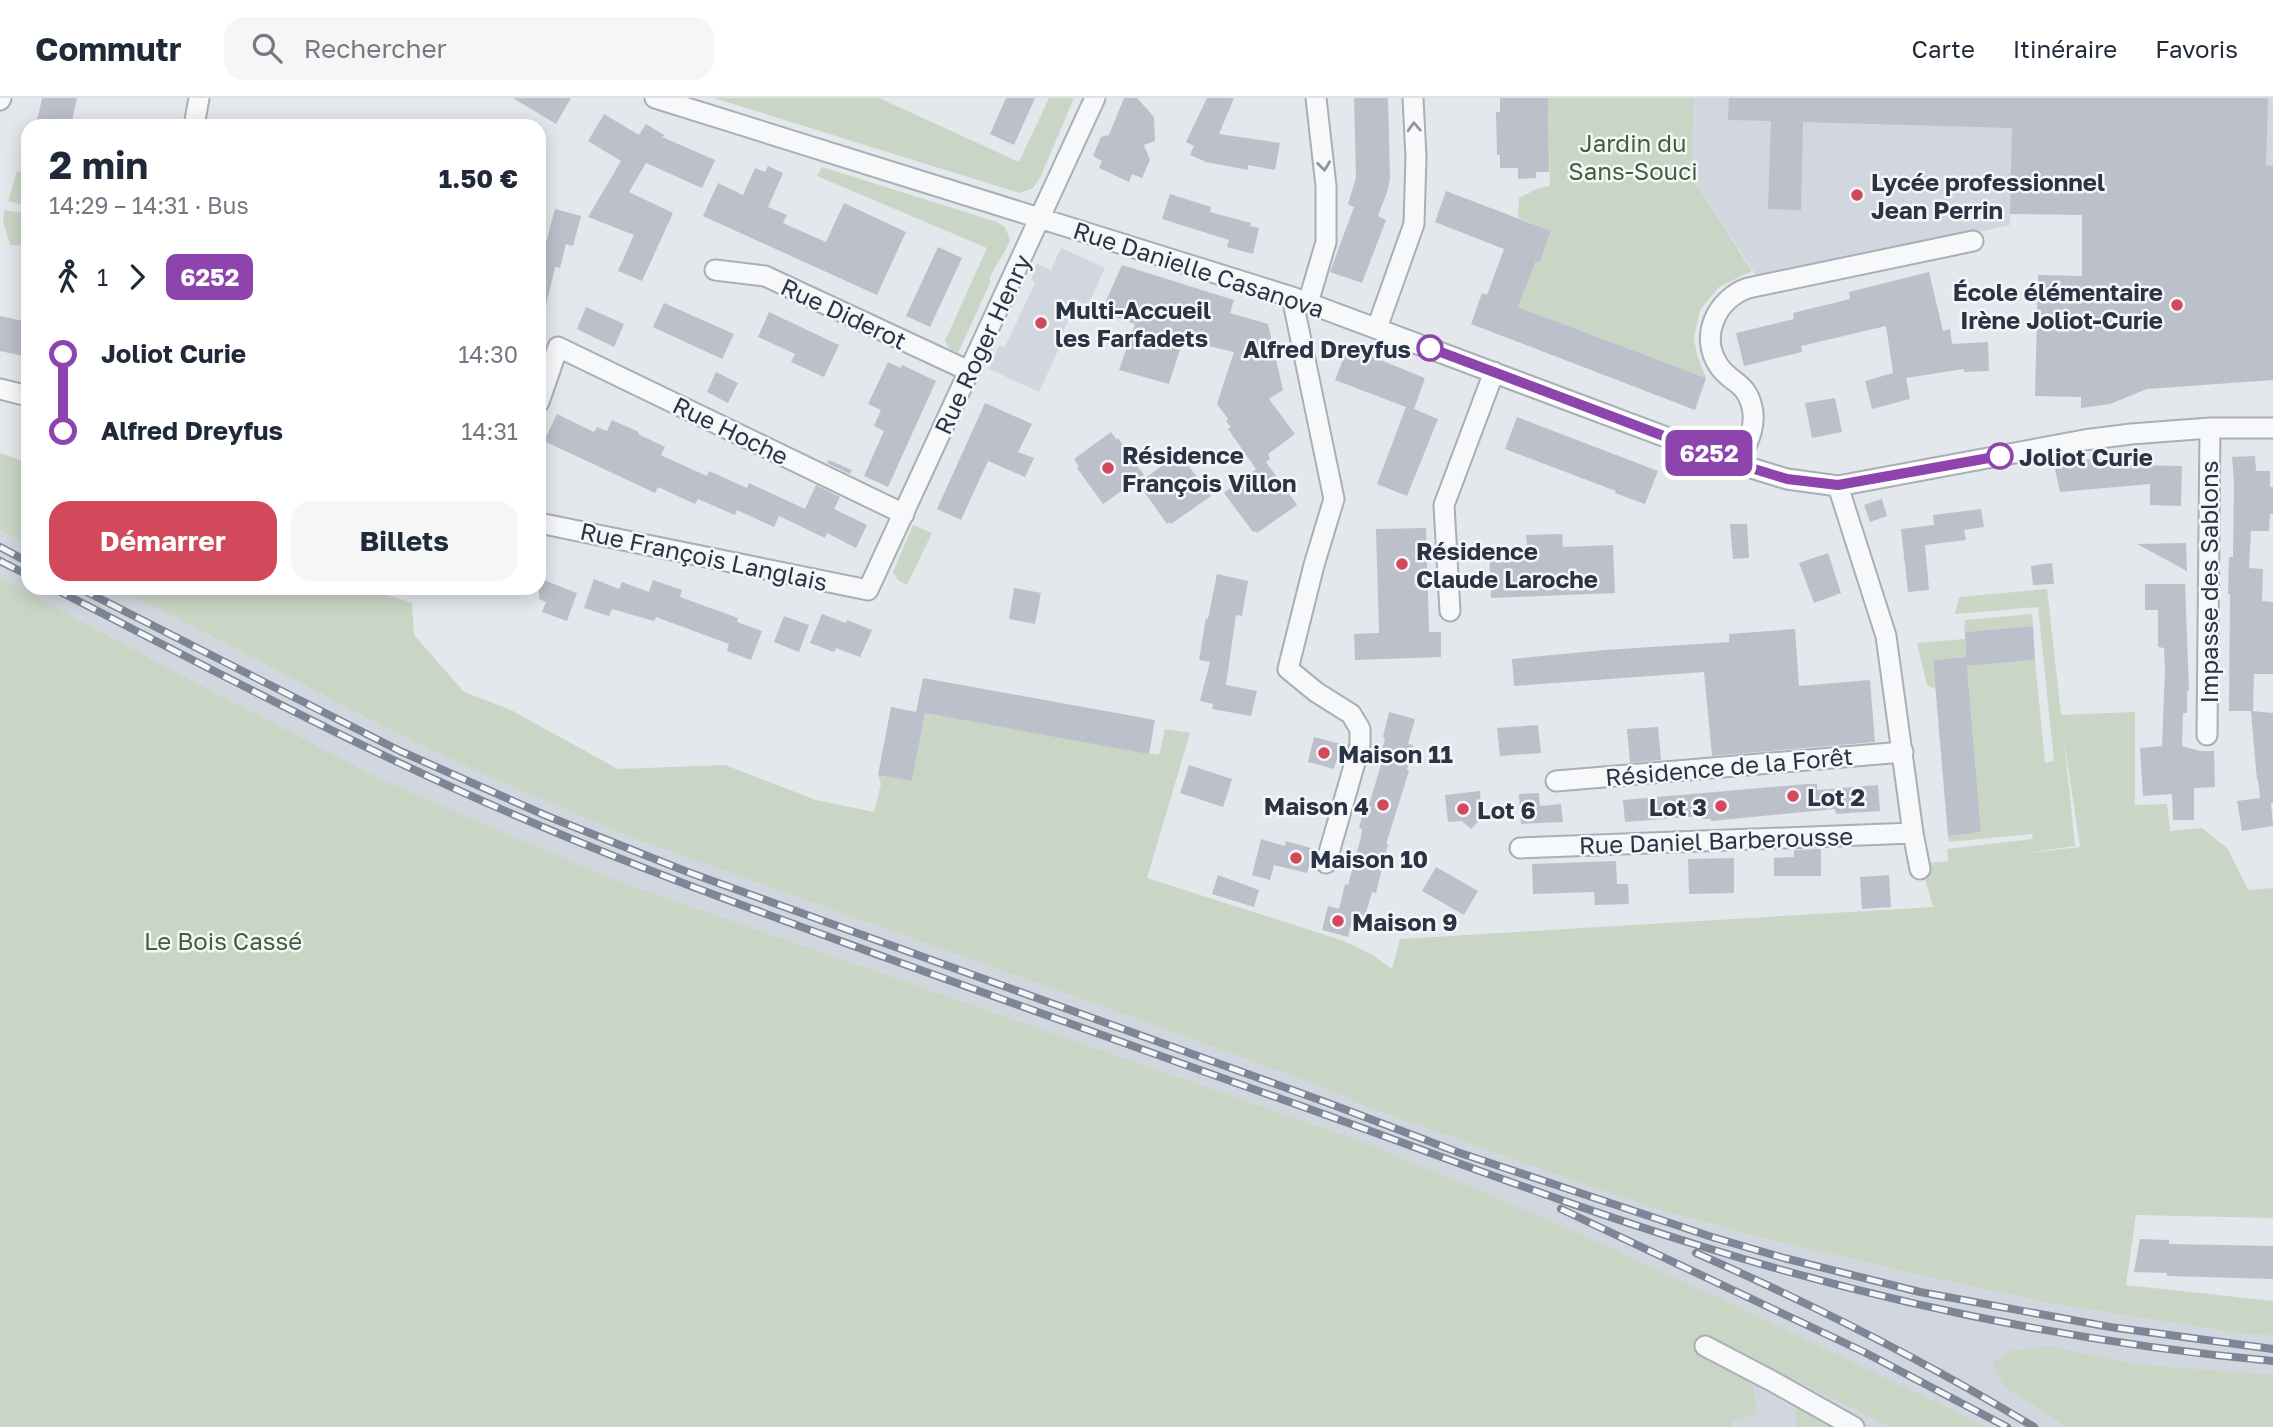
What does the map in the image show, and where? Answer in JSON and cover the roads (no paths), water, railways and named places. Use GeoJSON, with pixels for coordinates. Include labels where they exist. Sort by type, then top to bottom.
{"type":"FeatureCollection","features":[{"type":"Feature","properties":{"kind":"street"},"geometry":{"type":"LineString","coordinates":[[195,119],[199,98]]}},
{"type":"Feature","properties":{"kind":"street","name":"Rue Danielle Casanova"},"geometry":{"type":"LineString","coordinates":[[655,98],[1300,300],[1738,464],[1787,479],[1838,485],[2084,440],[2210,428],[2273,428]]}},
{"type":"Feature","properties":{"kind":"street","name":"Rue Roger Henry"},"geometry":{"type":"LineString","coordinates":[[868,590],[1095,98]]}},
{"type":"Feature","properties":{"kind":"street"},"geometry":{"type":"LineString","coordinates":[[1315,98],[1326,186],[1326,242],[1300,300],[1334,499],[1287,669],[1351,714],[1360,729],[1360,746],[1326,863]]}},
{"type":"Feature","properties":{"kind":"street"},"geometry":{"type":"LineString","coordinates":[[1377,328],[1415,224],[1413,98]]}},
{"type":"Feature","properties":{"kind":"street"},"geometry":{"type":"LineString","coordinates":[[1738,464],[1751,435],[1754,415],[1751,401],[1744,389],[1736,379],[1721,369],[1712,349],[1712,324],[1726,301],[1738,292],[1754,287],[1973,241]]}},
{"type":"Feature","properties":{"kind":"street","name":"Rue Diderot"},"geometry":{"type":"LineString","coordinates":[[715,270],[765,276],[969,371]]}},
{"type":"Feature","properties":{"kind":"street","name":"Rue Hoche"},"geometry":{"type":"LineString","coordinates":[[546,382],[558,347],[904,514]]}},
{"type":"Feature","properties":{"kind":"street"},"geometry":{"type":"LineString","coordinates":[[1450,611],[1444,505],[1494,372]]}},
{"type":"Feature","properties":{"kind":"street"},"geometry":{"type":"LineString","coordinates":[[0,389],[21,394]]}},
{"type":"Feature","properties":{"kind":"street","name":"Impasse des Sablons"},"geometry":{"type":"LineString","coordinates":[[2207,735],[2210,428]]}},
{"type":"Feature","properties":{"kind":"street"},"geometry":{"type":"LineString","coordinates":[[1838,485],[1886,636],[1920,869]]}},
{"type":"Feature","properties":{"kind":"street","name":"Rue François Langlais"},"geometry":{"type":"LineString","coordinates":[[546,524],[868,590]]}},
{"type":"Feature","properties":{"kind":"street","name":"Résidence de la Forêt"},"geometry":{"type":"LineString","coordinates":[[1556,781],[1903,752]]}},
{"type":"Feature","properties":{"kind":"street","name":"Rue Daniel Barberousse"},"geometry":{"type":"LineString","coordinates":[[1520,848],[1913,833]]}},
{"type":"Feature","properties":{"kind":"street"},"geometry":{"type":"LineString","coordinates":[[1704,1346],[1854,1427]]}},
{"type":"Feature","properties":{"kind":"railway"},"geometry":{"type":"LineString","coordinates":[[0,547],[21,558]]}},
{"type":"Feature","properties":{"kind":"railway"},"geometry":{"type":"LineString","coordinates":[[0,561],[21,572]]}},
{"type":"Feature","properties":{"kind":"railway"},"geometry":{"type":"LineString","coordinates":[[67,595],[357,743],[586,845],[801,927],[1539,1192],[1649,1230],[1773,1268],[1914,1303],[1985,1319],[2129,1344],[2273,1361]]}},
{"type":"Feature","properties":{"kind":"railway"},"geometry":{"type":"LineString","coordinates":[[93,595],[400,751],[547,816],[685,871],[1460,1153],[1712,1237],[1920,1292],[2110,1327],[2273,1349]]}},
{"type":"Feature","properties":{"kind":"railway"},"geometry":{"type":"LineString","coordinates":[[1561,1209],[1864,1352],[2007,1427]]}},
{"type":"Feature","properties":{"kind":"railway"},"geometry":{"type":"LineString","coordinates":[[1696,1253],[1868,1334],[2034,1427]]}},
{"type":"Feature","properties":{"kind":"place","name":"Lycée professionnel Jean Perrin"},"geometry":{"type":"Point","coordinates":[1857,195]}},
{"type":"Feature","properties":{"kind":"place","name":"École élémentaire Irène Joliot-Curie"},"geometry":{"type":"Point","coordinates":[2177,305]}},
{"type":"Feature","properties":{"kind":"place","name":"Multi-Accueil les Farfadets"},"geometry":{"type":"Point","coordinates":[1041,323]}},
{"type":"Feature","properties":{"kind":"place","name":"Alfred Dreyfus"},"geometry":{"type":"Point","coordinates":[1430,348]}},
{"type":"Feature","properties":{"kind":"place","name":"Joliot Curie"},"geometry":{"type":"Point","coordinates":[2000,456]}},
{"type":"Feature","properties":{"kind":"place","name":"Résidence François Villon"},"geometry":{"type":"Point","coordinates":[1108,468]}},
{"type":"Feature","properties":{"kind":"place","name":"Résidence Claude Laroche"},"geometry":{"type":"Point","coordinates":[1402,564]}},
{"type":"Feature","properties":{"kind":"place","name":"Maison 11"},"geometry":{"type":"Point","coordinates":[1324,753]}},
{"type":"Feature","properties":{"kind":"place","name":"Lot 2"},"geometry":{"type":"Point","coordinates":[1793,796]}},
{"type":"Feature","properties":{"kind":"place","name":"Maison 4"},"geometry":{"type":"Point","coordinates":[1383,805]}},
{"type":"Feature","properties":{"kind":"place","name":"Lot 3"},"geometry":{"type":"Point","coordinates":[1721,806]}},
{"type":"Feature","properties":{"kind":"place","name":"Lot 6"},"geometry":{"type":"Point","coordinates":[1463,809]}},
{"type":"Feature","properties":{"kind":"place","name":"Maison 10"},"geometry":{"type":"Point","coordinates":[1296,858]}},
{"type":"Feature","properties":{"kind":"place","name":"Maison 9"},"geometry":{"type":"Point","coordinates":[1338,921]}},
{"type":"Feature","properties":{"kind":"park label","name":"Jardin du Sans-Souci"},"geometry":{"type":"Point","coordinates":[1633,156]}},
{"type":"Feature","properties":{"kind":"park label","name":"Le Bois Cassé"},"geometry":{"type":"Point","coordinates":[223,940]}}]}
